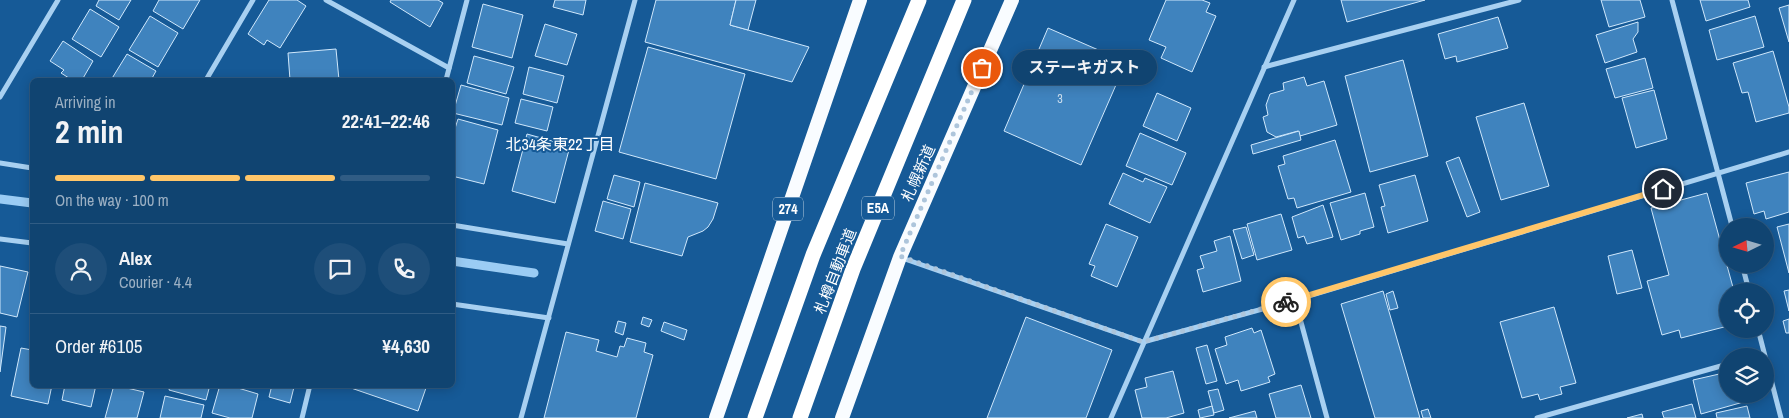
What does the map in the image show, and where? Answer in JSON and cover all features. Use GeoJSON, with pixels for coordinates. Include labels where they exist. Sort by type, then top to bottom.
{"type":"FeatureCollection","features":[{"type":"Feature","properties":{"kind":"highway","name":"274"},"geometry":{"type":"LineString","coordinates":[[716,418],[860,0]]}},
{"type":"Feature","properties":{"kind":"highway","name":"札樽自動車道"},"geometry":{"type":"LineString","coordinates":[[755,418],[813,255],[919,0]]}},
{"type":"Feature","properties":{"kind":"highway","name":"札樽自動車道"},"geometry":{"type":"LineString","coordinates":[[800,418],[853,269],[964,0]]}},
{"type":"Feature","properties":{"kind":"highway","name":"札幌新道"},"geometry":{"type":"LineString","coordinates":[[842,418],[900,256],[1012,0]]}},
{"type":"Feature","properties":{"kind":"street"},"geometry":{"type":"LineString","coordinates":[[0,97],[58,0]]}},
{"type":"Feature","properties":{"kind":"street"},"geometry":{"type":"LineString","coordinates":[[207,78],[253,0]]}},
{"type":"Feature","properties":{"kind":"street"},"geometry":{"type":"LineString","coordinates":[[326,0],[449,68]]}},
{"type":"Feature","properties":{"kind":"street"},"geometry":{"type":"LineString","coordinates":[[446,78],[467,0]]}},
{"type":"Feature","properties":{"kind":"street"},"geometry":{"type":"LineString","coordinates":[[521,418],[635,0]]}},
{"type":"Feature","properties":{"kind":"street"},"geometry":{"type":"LineString","coordinates":[[1111,418],[1294,0]]}},
{"type":"Feature","properties":{"kind":"street"},"geometry":{"type":"LineString","coordinates":[[1264,68],[1519,0]]}},
{"type":"Feature","properties":{"kind":"street"},"geometry":{"type":"LineString","coordinates":[[1672,0],[1730,218]]}},
{"type":"Feature","properties":{"kind":"street"},"geometry":{"type":"LineString","coordinates":[[900,256],[1143,342],[1295,300],[1789,152]]}},
{"type":"Feature","properties":{"kind":"street"},"geometry":{"type":"LineString","coordinates":[[0,163],[30,168]]}},
{"type":"Feature","properties":{"kind":"street"},"geometry":{"type":"LineString","coordinates":[[455,225],[568,244]]}},
{"type":"Feature","properties":{"kind":"street"},"geometry":{"type":"LineString","coordinates":[[0,238],[30,243]]}},
{"type":"Feature","properties":{"kind":"street"},"geometry":{"type":"LineString","coordinates":[[1295,300],[1327,418]]}},
{"type":"Feature","properties":{"kind":"street"},"geometry":{"type":"LineString","coordinates":[[455,304],[548,318]]}},
{"type":"Feature","properties":{"kind":"street"},"geometry":{"type":"LineString","coordinates":[[1537,418],[1719,367]]}},
{"type":"Feature","properties":{"kind":"street"},"geometry":{"type":"LineString","coordinates":[[302,418],[309,388]]}},
{"type":"Feature","properties":{"kind":"street"},"geometry":{"type":"LineString","coordinates":[[1774,392],[1781,418]]}},
{"type":"Feature","properties":{"kind":"building"},"geometry":{"type":"Polygon","coordinates":[[[99,0],[131,0],[119,20],[96,6],[99,0]]]}},
{"type":"Feature","properties":{"kind":"building"},"geometry":{"type":"Polygon","coordinates":[[[159,0],[200,0],[183,29],[153,11],[159,0]]]}},
{"type":"Feature","properties":{"kind":"building"},"geometry":{"type":"Polygon","coordinates":[[[269,0],[297,0],[306,6],[280,48],[267,40],[264,45],[248,34],[269,0]]]}},
{"type":"Feature","properties":{"kind":"building"},"geometry":{"type":"Polygon","coordinates":[[[391,0],[438,0],[443,3],[430,27],[390,2],[391,0]]]}},
{"type":"Feature","properties":{"kind":"building"},"geometry":{"type":"Polygon","coordinates":[[[555,0],[586,0],[583,15],[553,7],[555,0]]]}},
{"type":"Feature","properties":{"kind":"building"},"geometry":{"type":"Polygon","coordinates":[[[656,0],[736,0],[730,25],[809,47],[792,82],[645,42],[656,0]]]}},
{"type":"Feature","properties":{"kind":"building"},"geometry":{"type":"Polygon","coordinates":[[[736,0],[756,0],[748,30],[730,25],[736,0]]]}},
{"type":"Feature","properties":{"kind":"building"},"geometry":{"type":"Polygon","coordinates":[[[1166,0],[1202,0],[1210,3],[1206,12],[1216,16],[1192,72],[1161,58],[1166,47],[1149,40],[1166,0]]]}},
{"type":"Feature","properties":{"kind":"building"},"geometry":{"type":"Polygon","coordinates":[[[1341,0],[1425,0],[1347,22],[1341,0]]]}},
{"type":"Feature","properties":{"kind":"building"},"geometry":{"type":"Polygon","coordinates":[[[1601,0],[1640,0],[1645,17],[1609,27],[1601,0]]]}},
{"type":"Feature","properties":{"kind":"building"},"geometry":{"type":"Polygon","coordinates":[[[1700,0],[1748,0],[1750,7],[1706,21],[1700,0]]]}},
{"type":"Feature","properties":{"kind":"building"},"geometry":{"type":"Polygon","coordinates":[[[483,4],[523,15],[512,58],[472,47],[483,4]]]}},
{"type":"Feature","properties":{"kind":"building"},"geometry":{"type":"Polygon","coordinates":[[[1789,5],[1789,42],[1779,8],[1789,5]]]}},
{"type":"Feature","properties":{"kind":"building"},"geometry":{"type":"Polygon","coordinates":[[[90,9],[119,27],[101,57],[72,39],[90,9]]]}},
{"type":"Feature","properties":{"kind":"building"},"geometry":{"type":"Polygon","coordinates":[[[150,16],[178,33],[158,67],[129,50],[150,16]]]}},
{"type":"Feature","properties":{"kind":"building"},"geometry":{"type":"Polygon","coordinates":[[[1755,16],[1764,47],[1717,60],[1709,30],[1755,16]]]}},
{"type":"Feature","properties":{"kind":"building"},"geometry":{"type":"Polygon","coordinates":[[[1498,17],[1508,48],[1457,62],[1456,56],[1445,59],[1438,34],[1498,17]]]}},
{"type":"Feature","properties":{"kind":"building"},"geometry":{"type":"Polygon","coordinates":[[[1638,22],[1638,32],[1633,39],[1637,52],[1605,63],[1596,35],[1638,22]]]}},
{"type":"Feature","properties":{"kind":"building"},"geometry":{"type":"Polygon","coordinates":[[[545,24],[577,34],[567,65],[535,56],[545,24]]]}},
{"type":"Feature","properties":{"kind":"building"},"geometry":{"type":"Polygon","coordinates":[[[1048,28],[1126,62],[1081,165],[1004,131],[1048,28]]]}},
{"type":"Feature","properties":{"kind":"building"},"geometry":{"type":"Polygon","coordinates":[[[63,41],[93,61],[83,78],[69,78],[61,73],[64,70],[50,61],[63,41]]]}},
{"type":"Feature","properties":{"kind":"building"},"geometry":{"type":"Polygon","coordinates":[[[648,47],[745,74],[716,179],[619,152],[648,47]]]}},
{"type":"Feature","properties":{"kind":"building"},"geometry":{"type":"Polygon","coordinates":[[[336,49],[339,78],[290,78],[288,53],[336,49]]]}},
{"type":"Feature","properties":{"kind":"building"},"geometry":{"type":"Polygon","coordinates":[[[1773,51],[1789,113],[1756,122],[1748,92],[1742,93],[1733,63],[1773,51]]]}},
{"type":"Feature","properties":{"kind":"building"},"geometry":{"type":"Polygon","coordinates":[[[127,54],[156,71],[152,78],[112,78],[127,54]]]}},
{"type":"Feature","properties":{"kind":"building"},"geometry":{"type":"Polygon","coordinates":[[[474,56],[514,67],[506,94],[467,83],[474,56]]]}},
{"type":"Feature","properties":{"kind":"building"},"geometry":{"type":"Polygon","coordinates":[[[1645,58],[1653,88],[1615,98],[1606,69],[1645,58]]]}},
{"type":"Feature","properties":{"kind":"building"},"geometry":{"type":"Polygon","coordinates":[[[1403,60],[1428,156],[1370,172],[1345,76],[1403,60]]]}},
{"type":"Feature","properties":{"kind":"building"},"geometry":{"type":"Polygon","coordinates":[[[529,67],[564,76],[557,103],[523,94],[529,67]]]}},
{"type":"Feature","properties":{"kind":"building"},"geometry":{"type":"Polygon","coordinates":[[[1304,77],[1307,86],[1324,81],[1337,125],[1300,136],[1298,131],[1276,137],[1267,132],[1263,117],[1268,115],[1266,105],[1270,94],[1284,90],[1283,83],[1304,77]]]}},
{"type":"Feature","properties":{"kind":"building"},"geometry":{"type":"Polygon","coordinates":[[[461,85],[509,98],[502,125],[455,113],[455,106],[461,85]]]}},
{"type":"Feature","properties":{"kind":"building"},"geometry":{"type":"Polygon","coordinates":[[[1654,90],[1667,139],[1636,148],[1622,98],[1654,90]]]}},
{"type":"Feature","properties":{"kind":"building"},"geometry":{"type":"Polygon","coordinates":[[[1157,93],[1191,108],[1177,141],[1143,126],[1157,93]]]}},
{"type":"Feature","properties":{"kind":"building"},"geometry":{"type":"Polygon","coordinates":[[[521,99],[553,107],[547,131],[515,123],[521,99]]]}},
{"type":"Feature","properties":{"kind":"building"},"geometry":{"type":"Polygon","coordinates":[[[1524,103],[1549,186],[1501,200],[1476,117],[1524,103]]]}},
{"type":"Feature","properties":{"kind":"building"},"geometry":{"type":"Polygon","coordinates":[[[458,119],[498,130],[484,184],[455,177],[455,128],[458,119]]]}},
{"type":"Feature","properties":{"kind":"building"},"geometry":{"type":"Polygon","coordinates":[[[1299,131],[1301,140],[1253,154],[1251,145],[1299,131]]]}},
{"type":"Feature","properties":{"kind":"building"},"geometry":{"type":"Polygon","coordinates":[[[1140,133],[1186,153],[1172,185],[1126,166],[1140,133]]]}},
{"type":"Feature","properties":{"kind":"building"},"geometry":{"type":"Polygon","coordinates":[[[527,134],[570,146],[555,203],[512,191],[527,134]]]}},
{"type":"Feature","properties":{"kind":"building"},"geometry":{"type":"Polygon","coordinates":[[[1335,140],[1351,192],[1297,208],[1294,198],[1288,199],[1278,166],[1285,164],[1283,156],[1335,140]]]}},
{"type":"Feature","properties":{"kind":"building"},"geometry":{"type":"Polygon","coordinates":[[[1459,157],[1480,212],[1467,217],[1446,162],[1459,157]]]}},
{"type":"Feature","properties":{"kind":"building"},"geometry":{"type":"Polygon","coordinates":[[[1789,172],[1789,212],[1769,218],[1766,218],[1764,211],[1754,214],[1746,183],[1789,172]]]}},
{"type":"Feature","properties":{"kind":"building"},"geometry":{"type":"Polygon","coordinates":[[[1123,173],[1143,182],[1145,178],[1167,187],[1150,223],[1109,204],[1123,173]]]}},
{"type":"Feature","properties":{"kind":"building"},"geometry":{"type":"Polygon","coordinates":[[[614,175],[640,182],[634,207],[607,199],[614,175]]]}},
{"type":"Feature","properties":{"kind":"building"},"geometry":{"type":"Polygon","coordinates":[[[1415,175],[1428,221],[1388,233],[1381,207],[1385,206],[1379,185],[1415,175]]]}},
{"type":"Feature","properties":{"kind":"building"},"geometry":{"type":"Polygon","coordinates":[[[645,183],[718,203],[713,219],[708,227],[688,237],[682,256],[630,242],[645,183]]]}},
{"type":"Feature","properties":{"kind":"building"},"geometry":{"type":"Polygon","coordinates":[[[1365,193],[1374,227],[1341,240],[1330,203],[1365,193]]]}},
{"type":"Feature","properties":{"kind":"building"},"geometry":{"type":"Polygon","coordinates":[[[1707,193],[1719,237],[1719,273],[1729,273],[1732,283],[1719,283],[1719,328],[1681,338],[1679,330],[1662,335],[1647,281],[1669,275],[1651,208],[1707,193]]]}},
{"type":"Feature","properties":{"kind":"building"},"geometry":{"type":"Polygon","coordinates":[[[603,201],[631,209],[623,239],[595,231],[603,201]]]}},
{"type":"Feature","properties":{"kind":"building"},"geometry":{"type":"Polygon","coordinates":[[[1323,205],[1333,237],[1307,244],[1304,236],[1298,238],[1292,217],[1323,205]]]}},
{"type":"Feature","properties":{"kind":"building"},"geometry":{"type":"Polygon","coordinates":[[[1281,214],[1292,250],[1257,260],[1247,224],[1281,214]]]}},
{"type":"Feature","properties":{"kind":"building"},"geometry":{"type":"Polygon","coordinates":[[[1106,224],[1138,237],[1117,287],[1091,276],[1095,266],[1089,264],[1106,224]]]}},
{"type":"Feature","properties":{"kind":"building"},"geometry":{"type":"Polygon","coordinates":[[[1789,224],[1789,273],[1777,227],[1789,224]]]}},
{"type":"Feature","properties":{"kind":"building"},"geometry":{"type":"Polygon","coordinates":[[[1246,227],[1254,255],[1242,259],[1233,230],[1246,227]]]}},
{"type":"Feature","properties":{"kind":"building"},"geometry":{"type":"Polygon","coordinates":[[[1230,236],[1241,281],[1203,292],[1197,270],[1204,268],[1200,256],[1217,251],[1214,241],[1230,236]]]}},
{"type":"Feature","properties":{"kind":"building"},"geometry":{"type":"Polygon","coordinates":[[[1632,250],[1642,288],[1617,294],[1608,256],[1632,250]]]}},
{"type":"Feature","properties":{"kind":"building"},"geometry":{"type":"Polygon","coordinates":[[[0,266],[28,272],[17,317],[0,313],[0,266]]]}},
{"type":"Feature","properties":{"kind":"building"},"geometry":{"type":"Polygon","coordinates":[[[1789,290],[1789,311],[1784,291],[1789,290]]]}},
{"type":"Feature","properties":{"kind":"building"},"geometry":{"type":"Polygon","coordinates":[[[1383,291],[1420,418],[1375,418],[1341,304],[1383,291]]]}},
{"type":"Feature","properties":{"kind":"building"},"geometry":{"type":"Polygon","coordinates":[[[1393,291],[1398,308],[1390,310],[1386,294],[1393,291]]]}},
{"type":"Feature","properties":{"kind":"building"},"geometry":{"type":"Polygon","coordinates":[[[1554,307],[1576,383],[1560,387],[1562,394],[1540,400],[1538,394],[1522,398],[1500,322],[1554,307]]]}},
{"type":"Feature","properties":{"kind":"building"},"geometry":{"type":"Polygon","coordinates":[[[643,317],[652,320],[649,327],[641,324],[643,317]]]}},
{"type":"Feature","properties":{"kind":"building"},"geometry":{"type":"Polygon","coordinates":[[[1026,317],[1112,350],[1086,418],[987,418],[1026,317]]]}},
{"type":"Feature","properties":{"kind":"building"},"geometry":{"type":"Polygon","coordinates":[[[1789,319],[1789,333],[1786,333],[1783,321],[1789,319]]]}},
{"type":"Feature","properties":{"kind":"building"},"geometry":{"type":"Polygon","coordinates":[[[618,321],[626,323],[623,335],[615,332],[618,321]]]}},
{"type":"Feature","properties":{"kind":"building"},"geometry":{"type":"Polygon","coordinates":[[[664,322],[687,330],[684,340],[661,331],[664,322]]]}},
{"type":"Feature","properties":{"kind":"building"},"geometry":{"type":"Polygon","coordinates":[[[0,326],[6,327],[0,372],[0,326]]]}},
{"type":"Feature","properties":{"kind":"building"},"geometry":{"type":"Polygon","coordinates":[[[1252,328],[1254,333],[1261,330],[1275,374],[1268,377],[1270,382],[1241,391],[1238,380],[1226,384],[1215,349],[1227,345],[1225,337],[1252,328]]]}},
{"type":"Feature","properties":{"kind":"building"},"geometry":{"type":"Polygon","coordinates":[[[566,332],[599,340],[596,351],[617,357],[620,346],[624,347],[627,338],[646,343],[644,352],[653,355],[636,418],[544,418],[566,332]]]}},
{"type":"Feature","properties":{"kind":"building"},"geometry":{"type":"Polygon","coordinates":[[[1207,345],[1217,381],[1206,384],[1196,348],[1207,345]]]}},
{"type":"Feature","properties":{"kind":"building"},"geometry":{"type":"Polygon","coordinates":[[[21,348],[30,350],[30,388],[51,388],[48,404],[11,396],[21,348]]]}},
{"type":"Feature","properties":{"kind":"building"},"geometry":{"type":"Polygon","coordinates":[[[1173,371],[1184,413],[1166,418],[1142,418],[1135,390],[1147,387],[1145,378],[1173,371]]]}},
{"type":"Feature","properties":{"kind":"building"},"geometry":{"type":"Polygon","coordinates":[[[1719,374],[1719,403],[1740,403],[1701,414],[1693,380],[1719,374]]]}},
{"type":"Feature","properties":{"kind":"building"},"geometry":{"type":"Polygon","coordinates":[[[1301,385],[1311,418],[1276,418],[1269,394],[1301,385]]]}},
{"type":"Feature","properties":{"kind":"building"},"geometry":{"type":"Polygon","coordinates":[[[64,388],[95,388],[91,407],[62,400],[64,388]]]}},
{"type":"Feature","properties":{"kind":"building"},"geometry":{"type":"Polygon","coordinates":[[[113,388],[127,388],[144,392],[137,418],[105,418],[113,388]]]}},
{"type":"Feature","properties":{"kind":"building"},"geometry":{"type":"Polygon","coordinates":[[[169,388],[209,388],[206,400],[169,390],[169,388]]]}},
{"type":"Feature","properties":{"kind":"building"},"geometry":{"type":"Polygon","coordinates":[[[219,388],[238,388],[258,394],[252,418],[230,418],[212,413],[219,388]]]}},
{"type":"Feature","properties":{"kind":"building"},"geometry":{"type":"Polygon","coordinates":[[[271,388],[294,388],[290,403],[269,397],[271,388]]]}},
{"type":"Feature","properties":{"kind":"building"},"geometry":{"type":"Polygon","coordinates":[[[351,388],[426,388],[418,411],[351,388]]]}},
{"type":"Feature","properties":{"kind":"building"},"geometry":{"type":"Polygon","coordinates":[[[1218,389],[1224,410],[1214,413],[1208,391],[1218,389]]]}},
{"type":"Feature","properties":{"kind":"building"},"geometry":{"type":"Polygon","coordinates":[[[165,396],[204,405],[201,418],[160,418],[165,396]]]}},
{"type":"Feature","properties":{"kind":"building"},"geometry":{"type":"Polygon","coordinates":[[[1692,404],[1696,418],[1664,418],[1662,412],[1692,404]]]}},
{"type":"Feature","properties":{"kind":"building"},"geometry":{"type":"Polygon","coordinates":[[[1212,406],[1214,415],[1200,418],[1198,410],[1212,406]]]}},
{"type":"Feature","properties":{"kind":"building"},"geometry":{"type":"Polygon","coordinates":[[[1747,406],[1750,418],[1717,418],[1716,413],[1747,406]]]}},
{"type":"Feature","properties":{"kind":"building"},"geometry":{"type":"Polygon","coordinates":[[[1428,409],[1431,418],[1423,418],[1421,411],[1428,409]]]}},
{"type":"Feature","properties":{"kind":"building"},"geometry":{"type":"Polygon","coordinates":[[[1255,411],[1257,418],[1229,418],[1255,411]]]}},
{"type":"Feature","properties":{"kind":"building"},"geometry":{"type":"Polygon","coordinates":[[[1642,414],[1643,418],[1627,418],[1642,414]]]}},
{"type":"Feature","properties":{"kind":"waterway"},"geometry":{"type":"LineString","coordinates":[[0,199],[30,203]]}},
{"type":"Feature","properties":{"kind":"waterway"},"geometry":{"type":"LineString","coordinates":[[455,261],[534,273]]}},
{"type":"Feature","properties":{"kind":"way so far"},"geometry":{"type":"LineString","coordinates":[[982,68],[900,256],[1143,342],[1286,302]]}},
{"type":"Feature","properties":{"kind":"place","name":"ステーキガスト"},"geometry":{"type":"Point","coordinates":[982,68]}},
{"type":"Feature","properties":{"kind":"district","name":"北34条東22丁目"},"geometry":{"type":"Point","coordinates":[560,144]}},
{"type":"Feature","properties":{"kind":"route"},"geometry":{"type":"LineString","coordinates":[[1286,302],[1663,189]]}}]}
